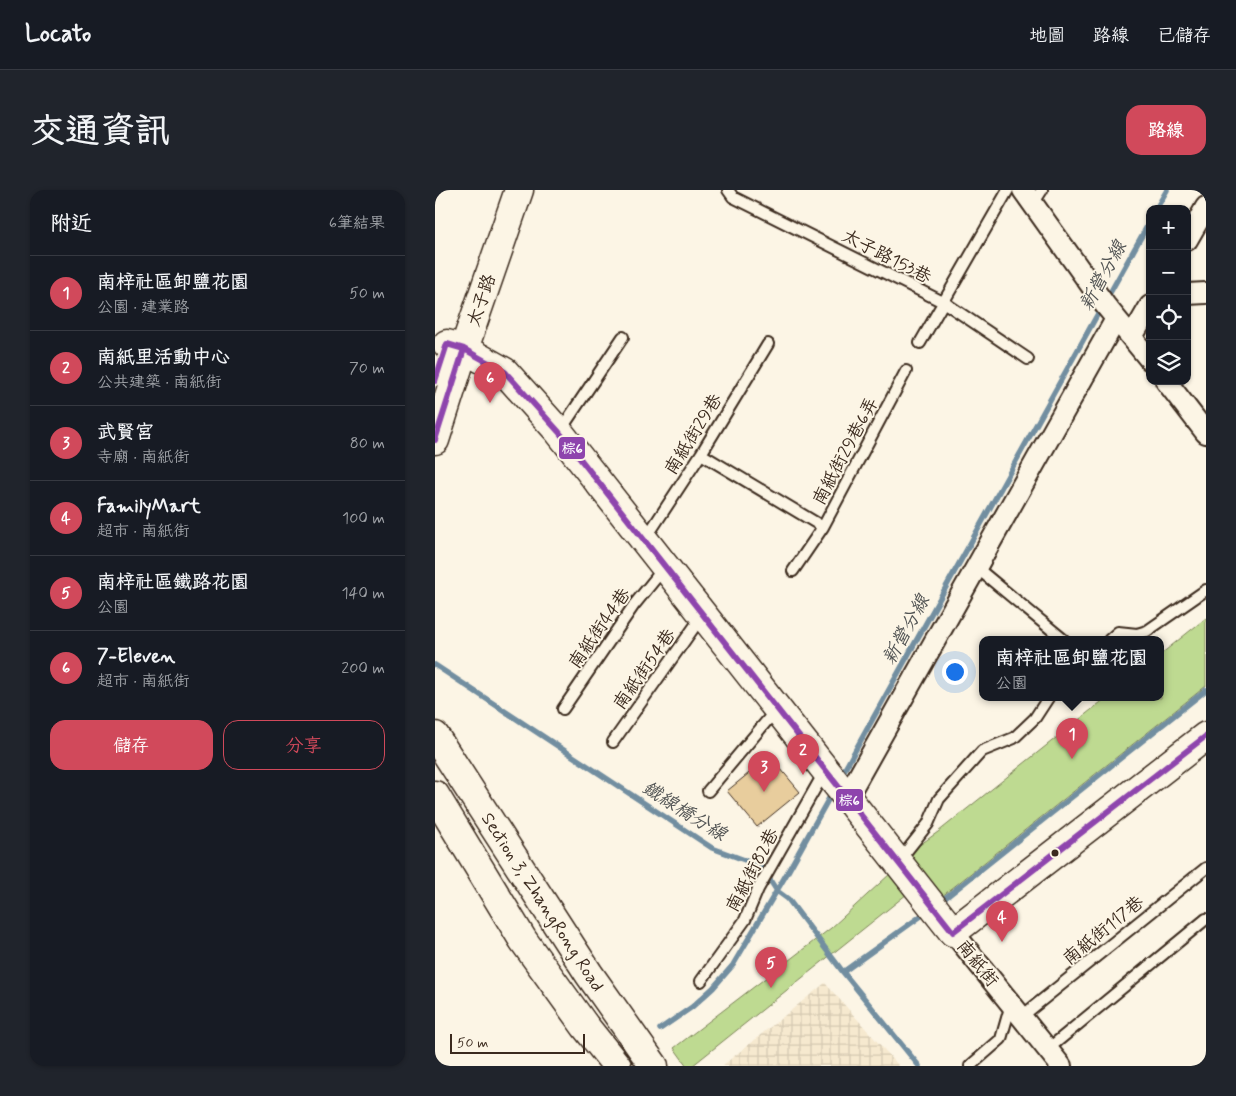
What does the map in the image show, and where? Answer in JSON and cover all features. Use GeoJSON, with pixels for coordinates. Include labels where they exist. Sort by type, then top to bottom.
{"type":"FeatureCollection","features":[{"type":"Feature","properties":{"kind":"street","name":"太子路"},"geometry":{"type":"LineString","coordinates":[[435,440],[456,346],[500,190]]}},
{"type":"Feature","properties":{"kind":"street","name":"太子路"},"geometry":{"type":"LineString","coordinates":[[436,376],[456,346],[519,190]]}},
{"type":"Feature","properties":{"kind":"street"},"geometry":{"type":"LineString","coordinates":[[1033,195],[1111,312],[1146,355]]}},
{"type":"Feature","properties":{"kind":"street"},"geometry":{"type":"LineString","coordinates":[[1191,233],[1206,207]]}},
{"type":"Feature","properties":{"kind":"street"},"geometry":{"type":"LineString","coordinates":[[1191,294],[1206,292]]}},
{"type":"Feature","properties":{"kind":"street"},"geometry":{"type":"LineString","coordinates":[[847,798],[977,568],[1111,312]]}},
{"type":"Feature","properties":{"kind":"street"},"geometry":{"type":"LineString","coordinates":[[1132,337],[1146,313]]}},
{"type":"Feature","properties":{"kind":"street","name":"南紙街"},"geometry":{"type":"LineString","coordinates":[[456,346],[505,372],[559,432],[904,871],[1061,1066]]}},
{"type":"Feature","properties":{"kind":"street"},"geometry":{"type":"LineString","coordinates":[[1169,385],[1206,434]]}},
{"type":"Feature","properties":{"kind":"street","name":"Section 3, ZhangRong Road"},"geometry":{"type":"LineString","coordinates":[[435,736],[589,974],[654,1066]]}},
{"type":"Feature","properties":{"kind":"street"},"geometry":{"type":"LineString","coordinates":[[953,932],[1206,736]]}},
{"type":"Feature","properties":{"kind":"street","name":"Section 3, ZhangRong Road"},"geometry":{"type":"LineString","coordinates":[[435,795],[523,940],[585,1026],[617,1066]]}},
{"type":"Feature","properties":{"kind":"lane","name":"太子路153巷"},"geometry":{"type":"LineString","coordinates":[[728,190],[733,197],[945,303],[1028,359]]}},
{"type":"Feature","properties":{"kind":"lane"},"geometry":{"type":"LineString","coordinates":[[921,343],[1008,190]]}},
{"type":"Feature","properties":{"kind":"lane"},"geometry":{"type":"LineString","coordinates":[[559,432],[623,337]]}},
{"type":"Feature","properties":{"kind":"lane","name":"南紙街29巷"},"geometry":{"type":"LineString","coordinates":[[644,541],[701,454],[768,344]]}},
{"type":"Feature","properties":{"kind":"lane","name":"南紙街29巷6弄"},"geometry":{"type":"LineString","coordinates":[[701,454],[823,527],[906,372]]}},
{"type":"Feature","properties":{"kind":"lane"},"geometry":{"type":"LineString","coordinates":[[793,571],[823,527]]}},
{"type":"Feature","properties":{"kind":"lane","name":"南紙街44巷"},"geometry":{"type":"LineString","coordinates":[[563,709],[635,605],[665,568]]}},
{"type":"Feature","properties":{"kind":"lane"},"geometry":{"type":"LineString","coordinates":[[977,568],[1059,636]]}},
{"type":"Feature","properties":{"kind":"lane"},"geometry":{"type":"LineString","coordinates":[[1114,636],[1118,632],[1137,634],[1147,631],[1206,590]]}},
{"type":"Feature","properties":{"kind":"lane","name":"南紙街54巷"},"geometry":{"type":"LineString","coordinates":[[613,742],[702,615]]}},
{"type":"Feature","properties":{"kind":"lane"},"geometry":{"type":"LineString","coordinates":[[904,871],[939,799],[982,751],[1014,738],[1035,718],[1046,701]]}},
{"type":"Feature","properties":{"kind":"lane"},"geometry":{"type":"LineString","coordinates":[[708,791],[777,709]]}},
{"type":"Feature","properties":{"kind":"lane","name":"南紙街82巷"},"geometry":{"type":"LineString","coordinates":[[701,981],[745,920],[758,889],[825,771]]}},
{"type":"Feature","properties":{"kind":"lane","name":"南紙街117巷"},"geometry":{"type":"LineString","coordinates":[[1016,1010],[1206,868]]}},
{"type":"Feature","properties":{"kind":"lane"},"geometry":{"type":"LineString","coordinates":[[1047,1049],[1206,919]]}},
{"type":"Feature","properties":{"kind":"lane"},"geometry":{"type":"LineString","coordinates":[[971,1066],[1001,1039],[1016,1010]]}},
{"type":"Feature","properties":{"kind":"shaded area"},"geometry":{"type":"Polygon","coordinates":[[[825,983],[899,1066],[722,1066],[825,983]]]}},
{"type":"Feature","properties":{"kind":"green space"},"geometry":{"type":"Polygon","coordinates":[[[1206,618],[1206,686],[936,901],[904,856],[938,832],[1102,701],[1164,701],[1164,652],[1206,618]]]}},
{"type":"Feature","properties":{"kind":"green space"},"geometry":{"type":"Polygon","coordinates":[[[891,873],[907,894],[692,1066],[687,1066],[674,1048],[831,928],[891,873]]]}},
{"type":"Feature","properties":{"kind":"building"},"geometry":{"type":"Polygon","coordinates":[[[770,756],[800,792],[757,827],[727,791],[770,756]]]}},
{"type":"Feature","properties":{"kind":"waterway","name":"新營分線"},"geometry":{"type":"LineString","coordinates":[[1158,205],[1167,190]]}},
{"type":"Feature","properties":{"kind":"waterway","name":"新營分線"},"geometry":{"type":"LineString","coordinates":[[1106,300],[1146,228]]}},
{"type":"Feature","properties":{"kind":"waterway","name":"新營分線"},"geometry":{"type":"LineString","coordinates":[[841,776],[1101,308]]}},
{"type":"Feature","properties":{"kind":"waterway","name":"鐵線橋分線"},"geometry":{"type":"LineString","coordinates":[[435,665],[712,848],[761,866],[777,891],[788,899],[843,972],[919,1066]]}},
{"type":"Feature","properties":{"kind":"waterway"},"geometry":{"type":"LineString","coordinates":[[940,902],[1206,690]]}},
{"type":"Feature","properties":{"kind":"waterway","name":"新營分線"},"geometry":{"type":"LineString","coordinates":[[660,1029],[692,1007],[713,988],[733,965],[833,791]]}},
{"type":"Feature","properties":{"kind":"waterway"},"geometry":{"type":"LineString","coordinates":[[843,972],[928,911]]}},
{"type":"Feature","properties":{"kind":"transit line","name":"棕6"},"geometry":{"type":"LineString","coordinates":[[435,381],[447,344],[464,349],[505,372],[559,432],[953,932]]}},
{"type":"Feature","properties":{"kind":"transit line","name":"棕6"},"geometry":{"type":"LineString","coordinates":[[435,440],[464,349]]}},
{"type":"Feature","properties":{"kind":"transit line","name":"棕6"},"geometry":{"type":"LineString","coordinates":[[953,932],[1206,736]]}},
{"type":"Feature","properties":{"kind":"place","name":"7-Eleven"},"geometry":{"type":"Point","coordinates":[490,403]}},
{"type":"Feature","properties":{"kind":"place","name":"南梓社區卸鹽花園"},"geometry":{"type":"Point","coordinates":[1072,759]}},
{"type":"Feature","properties":{"kind":"place","name":"南紙里活動中心"},"geometry":{"type":"Point","coordinates":[803,775]}},
{"type":"Feature","properties":{"kind":"place","name":"武賢宮"},"geometry":{"type":"Point","coordinates":[764,792]}},
{"type":"Feature","properties":{"kind":"place","name":"FamilyMart"},"geometry":{"type":"Point","coordinates":[1002,942]}},
{"type":"Feature","properties":{"kind":"place","name":"南梓社區鐵路花園"},"geometry":{"type":"Point","coordinates":[771,988]}}]}
